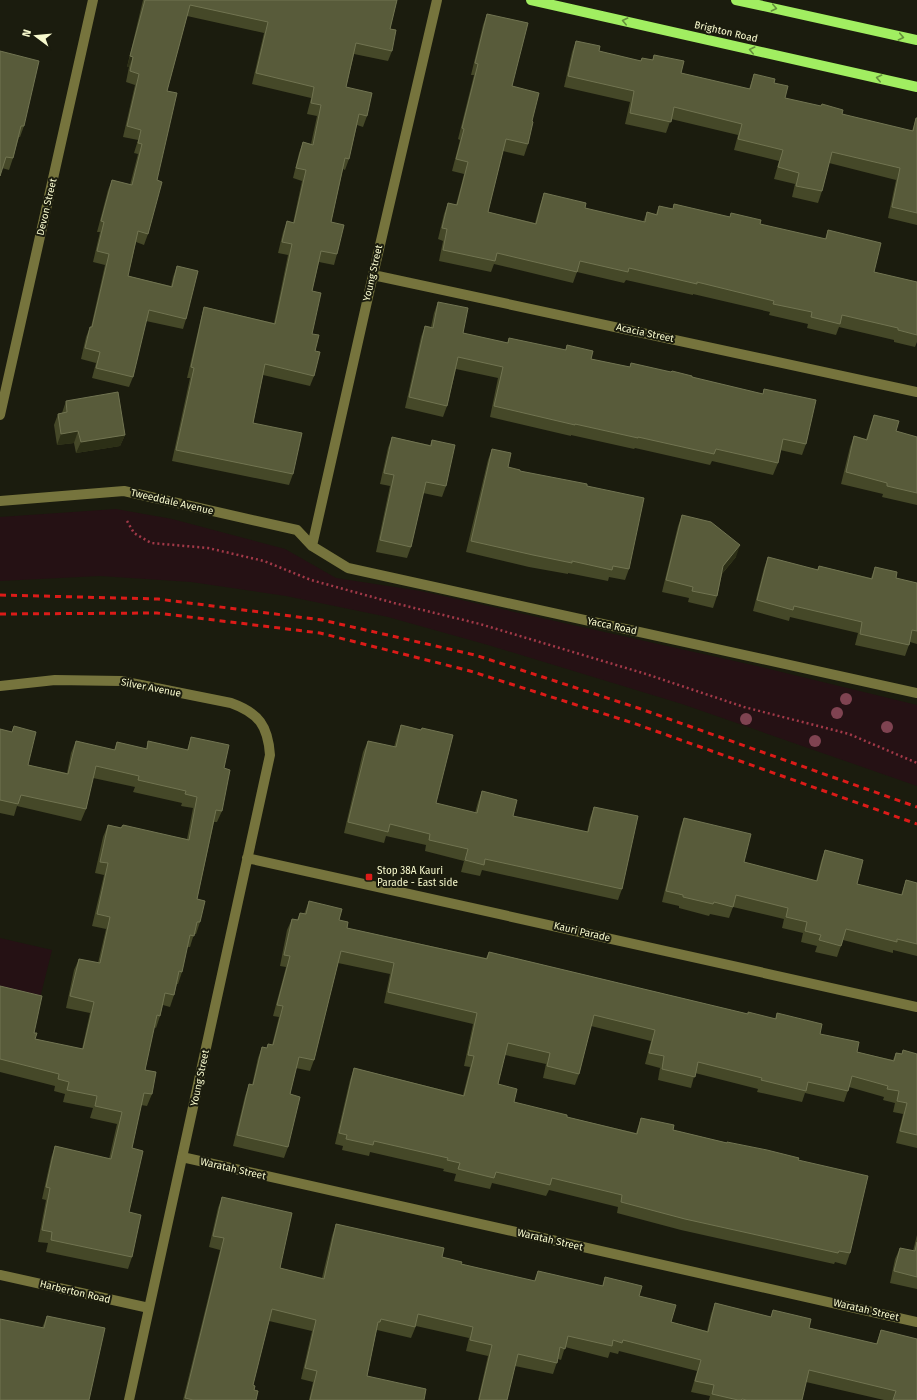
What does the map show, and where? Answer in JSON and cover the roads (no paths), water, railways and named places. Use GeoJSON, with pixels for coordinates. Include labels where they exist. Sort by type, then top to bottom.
{"type":"FeatureCollection","features":[{"type":"Feature","properties":{"kind":"main road","name":"Brighton Road"},"geometry":{"type":"LineString","coordinates":[[530,0],[917,86]]}},
{"type":"Feature","properties":{"kind":"main road"},"geometry":{"type":"LineString","coordinates":[[736,0],[917,40]]}},
{"type":"Feature","properties":{"kind":"street","name":"Devon Street"},"geometry":{"type":"LineString","coordinates":[[0,415],[93,0]]}},
{"type":"Feature","properties":{"kind":"street","name":"Young Street"},"geometry":{"type":"LineString","coordinates":[[312,546],[437,0]]}},
{"type":"Feature","properties":{"kind":"street","name":"Acacia Street"},"geometry":{"type":"LineString","coordinates":[[373,275],[917,392]]}},
{"type":"Feature","properties":{"kind":"street","name":"Tweeddale Avenue"},"geometry":{"type":"LineString","coordinates":[[0,501],[124,491],[297,530],[312,546]]}},
{"type":"Feature","properties":{"kind":"street","name":"Yacca Road"},"geometry":{"type":"LineString","coordinates":[[312,546],[348,568],[917,694]]}},
{"type":"Feature","properties":{"kind":"street","name":"Silver Avenue"},"geometry":{"type":"LineString","coordinates":[[0,686],[55,680],[121,681],[231,703],[244,708],[254,715],[262,725],[268,740],[270,755]]}},
{"type":"Feature","properties":{"kind":"street","name":"Young Street"},"geometry":{"type":"LineString","coordinates":[[129,1400],[270,755]]}},
{"type":"Feature","properties":{"kind":"street","name":"Kauri Parade"},"geometry":{"type":"LineString","coordinates":[[248,858],[917,1007]]}},
{"type":"Feature","properties":{"kind":"street","name":"Waratah Street"},"geometry":{"type":"LineString","coordinates":[[182,1157],[917,1322]]}},
{"type":"Feature","properties":{"kind":"street","name":"Harberton Road"},"geometry":{"type":"LineString","coordinates":[[0,1275],[149,1308]]}},
{"type":"Feature","properties":{"kind":"railway"},"geometry":{"type":"LineString","coordinates":[[0,595],[158,599],[322,620],[475,655],[638,708],[917,807]]}},
{"type":"Feature","properties":{"kind":"railway"},"geometry":{"type":"LineString","coordinates":[[0,614],[157,613],[320,633],[470,671],[633,723],[917,824]]}},
{"type":"Feature","properties":{"kind":"place","name":"Stop 38A Kauri Parade - East side"},"geometry":{"type":"Point","coordinates":[369,877]}}]}
